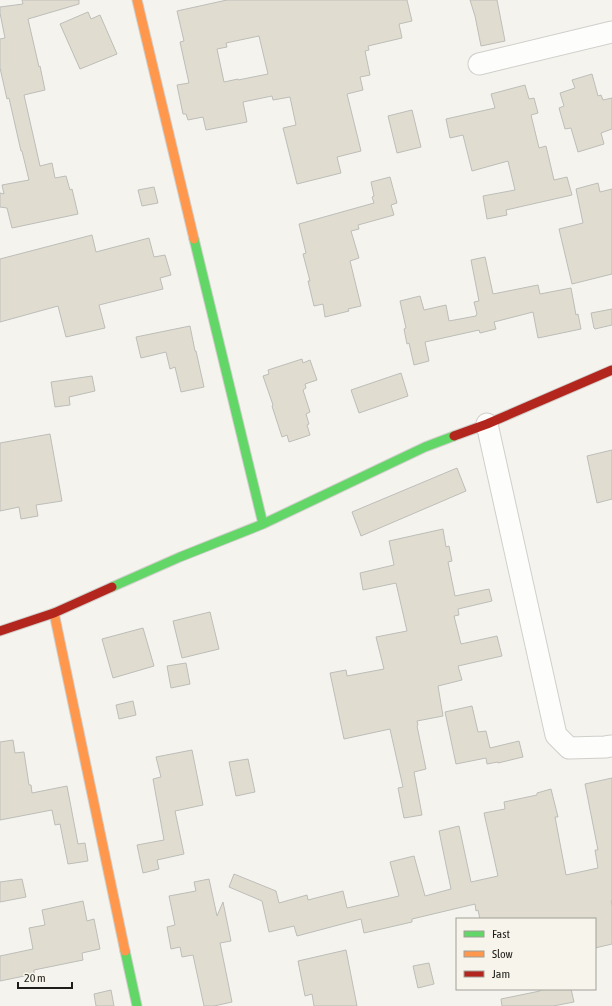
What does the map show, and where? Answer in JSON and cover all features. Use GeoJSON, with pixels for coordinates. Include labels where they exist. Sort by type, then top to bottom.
{"type":"FeatureCollection","features":[{"type":"Feature","properties":{"kind":"street"},"geometry":{"type":"LineString","coordinates":[[137,0],[262,524]]}},
{"type":"Feature","properties":{"kind":"street"},"geometry":{"type":"LineString","coordinates":[[478,64],[612,32]]}},
{"type":"Feature","properties":{"kind":"street"},"geometry":{"type":"LineString","coordinates":[[0,631],[54,613],[180,557],[262,524],[425,447],[487,424],[612,370]]}},
{"type":"Feature","properties":{"kind":"street"},"geometry":{"type":"LineString","coordinates":[[487,424],[556,735],[569,748],[612,746]]}},
{"type":"Feature","properties":{"kind":"street"},"geometry":{"type":"LineString","coordinates":[[54,613],[138,1006]]}},
{"type":"Feature","properties":{"kind":"building"},"geometry":{"type":"Polygon","coordinates":[[[22,0],[79,0],[79,4],[28,19],[45,90],[24,95],[40,166],[52,163],[55,178],[66,176],[70,190],[72,189],[78,214],[12,228],[7,208],[0,207],[0,193],[4,194],[2,185],[29,180],[0,68],[0,39],[5,38],[0,7],[23,4],[22,0]]]}},
{"type":"Feature","properties":{"kind":"building"},"geometry":{"type":"Polygon","coordinates":[[[227,0],[407,0],[412,21],[399,24],[402,38],[368,46],[369,50],[365,51],[370,75],[360,77],[363,90],[347,94],[361,151],[337,157],[341,173],[297,184],[283,128],[296,125],[290,97],[273,100],[272,96],[243,102],[247,122],[206,130],[203,117],[188,120],[186,114],[183,114],[177,85],[189,83],[180,42],[184,41],[177,11],[227,0]],[[259,36],[226,43],[227,47],[217,49],[224,82],[268,74],[259,36]]]}},
{"type":"Feature","properties":{"kind":"building"},"geometry":{"type":"Polygon","coordinates":[[[470,0],[497,0],[505,41],[481,46],[470,0]]]}},
{"type":"Feature","properties":{"kind":"building"},"geometry":{"type":"Polygon","coordinates":[[[88,12],[91,19],[100,15],[117,54],[80,69],[60,24],[88,12]]]}},
{"type":"Feature","properties":{"kind":"building"},"geometry":{"type":"Polygon","coordinates":[[[592,74],[598,96],[601,95],[603,100],[612,98],[612,129],[601,133],[604,144],[578,152],[571,128],[565,129],[559,108],[564,106],[560,93],[575,88],[572,80],[592,74]]]}},
{"type":"Feature","properties":{"kind":"building"},"geometry":{"type":"Polygon","coordinates":[[[525,85],[529,99],[534,98],[538,113],[531,115],[539,148],[546,146],[554,180],[567,177],[572,195],[506,210],[507,215],[487,219],[483,196],[515,190],[508,161],[472,171],[463,135],[450,138],[446,119],[495,108],[491,94],[525,85]]]}},
{"type":"Feature","properties":{"kind":"building"},"geometry":{"type":"Polygon","coordinates":[[[412,110],[421,147],[397,153],[388,116],[412,110]]]}},
{"type":"Feature","properties":{"kind":"building"},"geometry":{"type":"Polygon","coordinates":[[[390,177],[397,203],[391,205],[394,215],[358,225],[359,229],[351,231],[359,258],[350,261],[361,306],[348,309],[349,311],[325,317],[323,304],[314,306],[308,281],[310,281],[303,254],[306,253],[299,224],[374,203],[371,182],[390,177]]]}},
{"type":"Feature","properties":{"kind":"building"},"geometry":{"type":"Polygon","coordinates":[[[598,183],[600,192],[612,189],[612,274],[572,284],[559,229],[583,223],[576,189],[598,183]]]}},
{"type":"Feature","properties":{"kind":"building"},"geometry":{"type":"Polygon","coordinates":[[[154,187],[158,203],[142,206],[138,190],[154,187]]]}},
{"type":"Feature","properties":{"kind":"building"},"geometry":{"type":"Polygon","coordinates":[[[92,235],[96,252],[149,238],[154,257],[165,255],[171,275],[160,278],[163,289],[99,305],[105,328],[66,337],[58,306],[0,322],[0,259],[92,235]]]}},
{"type":"Feature","properties":{"kind":"building"},"geometry":{"type":"Polygon","coordinates":[[[485,257],[493,294],[538,285],[540,294],[571,288],[576,315],[578,314],[581,329],[538,338],[533,312],[494,322],[496,329],[480,333],[479,330],[425,342],[429,361],[414,365],[409,343],[407,344],[404,329],[406,328],[400,301],[420,296],[424,310],[446,305],[449,321],[476,316],[477,314],[474,302],[479,301],[471,260],[485,257]]]}},
{"type":"Feature","properties":{"kind":"building"},"geometry":{"type":"Polygon","coordinates":[[[612,309],[612,325],[595,329],[591,313],[612,309]]]}},
{"type":"Feature","properties":{"kind":"building"},"geometry":{"type":"Polygon","coordinates":[[[190,326],[204,387],[181,392],[175,367],[170,369],[166,352],[141,358],[136,337],[190,326]]]}},
{"type":"Feature","properties":{"kind":"building"},"geometry":{"type":"Polygon","coordinates":[[[302,359],[303,363],[310,360],[317,380],[305,384],[306,388],[303,390],[310,412],[306,414],[310,435],[289,442],[287,435],[282,437],[263,376],[269,374],[268,370],[302,359]]]}},
{"type":"Feature","properties":{"kind":"building"},"geometry":{"type":"Polygon","coordinates":[[[401,373],[408,396],[359,413],[351,390],[401,373]]]}},
{"type":"Feature","properties":{"kind":"building"},"geometry":{"type":"Polygon","coordinates":[[[92,376],[95,391],[69,397],[70,405],[55,407],[51,382],[92,376]]]}},
{"type":"Feature","properties":{"kind":"building"},"geometry":{"type":"Polygon","coordinates":[[[50,434],[62,501],[36,505],[38,516],[21,519],[19,507],[0,511],[0,443],[50,434]]]}},
{"type":"Feature","properties":{"kind":"building"},"geometry":{"type":"Polygon","coordinates":[[[612,450],[612,499],[597,503],[587,456],[612,450]]]}},
{"type":"Feature","properties":{"kind":"building"},"geometry":{"type":"Polygon","coordinates":[[[457,468],[466,491],[361,536],[352,512],[457,468]]]}},
{"type":"Feature","properties":{"kind":"building"},"geometry":{"type":"Polygon","coordinates":[[[443,529],[446,547],[449,546],[452,561],[448,562],[455,596],[489,589],[492,601],[458,609],[459,615],[454,616],[461,644],[497,636],[502,656],[458,666],[462,680],[438,686],[443,716],[417,721],[426,769],[414,772],[422,815],[404,818],[398,788],[403,787],[390,729],[344,739],[330,673],[346,670],[347,676],[384,669],[376,637],[407,631],[396,583],[363,590],[360,573],[394,565],[389,541],[443,529]]]}},
{"type":"Feature","properties":{"kind":"building"},"geometry":{"type":"Polygon","coordinates":[[[210,612],[219,649],[182,658],[173,621],[210,612]]]}},
{"type":"Feature","properties":{"kind":"building"},"geometry":{"type":"Polygon","coordinates":[[[143,628],[154,666],[113,678],[102,639],[143,628]]]}},
{"type":"Feature","properties":{"kind":"building"},"geometry":{"type":"Polygon","coordinates":[[[186,663],[190,684],[171,688],[167,666],[186,663]]]}},
{"type":"Feature","properties":{"kind":"building"},"geometry":{"type":"Polygon","coordinates":[[[133,701],[136,715],[119,719],[116,705],[133,701]]]}},
{"type":"Feature","properties":{"kind":"building"},"geometry":{"type":"Polygon","coordinates":[[[472,706],[478,732],[486,731],[490,748],[519,741],[523,757],[498,763],[487,764],[486,758],[456,764],[445,712],[472,706]]]}},
{"type":"Feature","properties":{"kind":"building"},"geometry":{"type":"Polygon","coordinates":[[[13,740],[15,753],[24,752],[29,785],[31,785],[32,793],[67,786],[78,844],[85,843],[88,861],[68,864],[60,824],[55,825],[52,810],[0,820],[0,742],[13,740]]]}},
{"type":"Feature","properties":{"kind":"building"},"geometry":{"type":"Polygon","coordinates":[[[192,750],[203,805],[175,811],[184,854],[157,860],[159,869],[143,873],[137,845],[164,840],[153,779],[161,777],[156,757],[192,750]]]}},
{"type":"Feature","properties":{"kind":"building"},"geometry":{"type":"Polygon","coordinates":[[[248,759],[255,792],[236,796],[229,762],[248,759]]]}},
{"type":"Feature","properties":{"kind":"building"},"geometry":{"type":"Polygon","coordinates":[[[612,778],[612,944],[596,948],[596,918],[480,918],[478,910],[476,911],[475,904],[412,919],[412,922],[364,933],[361,919],[297,936],[294,926],[269,932],[262,901],[229,887],[234,874],[276,891],[279,903],[307,895],[308,900],[343,891],[347,908],[399,896],[390,862],[414,856],[425,896],[451,889],[439,831],[459,826],[471,882],[498,876],[484,813],[505,809],[504,802],[537,795],[537,793],[551,789],[558,817],[555,817],[566,875],[598,868],[595,850],[598,850],[585,784],[612,778]]]}},
{"type":"Feature","properties":{"kind":"building"},"geometry":{"type":"Polygon","coordinates":[[[22,879],[26,897],[0,902],[0,882],[22,879]]]}},
{"type":"Feature","properties":{"kind":"building"},"geometry":{"type":"Polygon","coordinates":[[[209,879],[217,916],[223,902],[231,941],[220,943],[232,1002],[214,1006],[204,1006],[193,955],[182,957],[180,947],[171,949],[167,927],[175,925],[169,896],[196,891],[194,882],[209,879]]]}},
{"type":"Feature","properties":{"kind":"building"},"geometry":{"type":"Polygon","coordinates":[[[83,901],[87,921],[94,919],[100,949],[82,953],[83,960],[34,970],[34,974],[0,981],[0,956],[33,949],[29,928],[45,925],[42,910],[83,901]]]}},
{"type":"Feature","properties":{"kind":"building"},"geometry":{"type":"Polygon","coordinates":[[[346,950],[357,1006],[314,1006],[312,994],[305,996],[298,961],[346,950]]]}},
{"type":"Feature","properties":{"kind":"building"},"geometry":{"type":"Polygon","coordinates":[[[429,963],[434,984],[418,988],[413,966],[429,963]]]}},
{"type":"Feature","properties":{"kind":"building"},"geometry":{"type":"Polygon","coordinates":[[[111,990],[114,1006],[96,1006],[94,994],[111,990]]]}},
{"type":"Feature","properties":{"kind":"building"},"geometry":{"type":"Polygon","coordinates":[[[571,990],[574,1002],[553,1006],[502,1006],[501,999],[540,991],[571,990]]]}},
{"type":"Feature","properties":{"kind":"traffic: fast"},"geometry":{"type":"LineString","coordinates":[[194,239],[263,524]]}},
{"type":"Feature","properties":{"kind":"traffic: fast"},"geometry":{"type":"LineString","coordinates":[[112,587],[180,557],[263,524],[425,447],[454,436]]}},
{"type":"Feature","properties":{"kind":"traffic: fast"},"geometry":{"type":"LineString","coordinates":[[125,951],[137,1006]]}},
{"type":"Feature","properties":{"kind":"traffic: slow"},"geometry":{"type":"LineString","coordinates":[[137,0],[194,239]]}},
{"type":"Feature","properties":{"kind":"traffic: slow"},"geometry":{"type":"LineString","coordinates":[[54,613],[125,951]]}},
{"type":"Feature","properties":{"kind":"traffic: jam"},"geometry":{"type":"LineString","coordinates":[[454,436],[487,424],[612,370]]}},
{"type":"Feature","properties":{"kind":"traffic: jam"},"geometry":{"type":"LineString","coordinates":[[0,631],[54,613],[112,587]]}}]}
